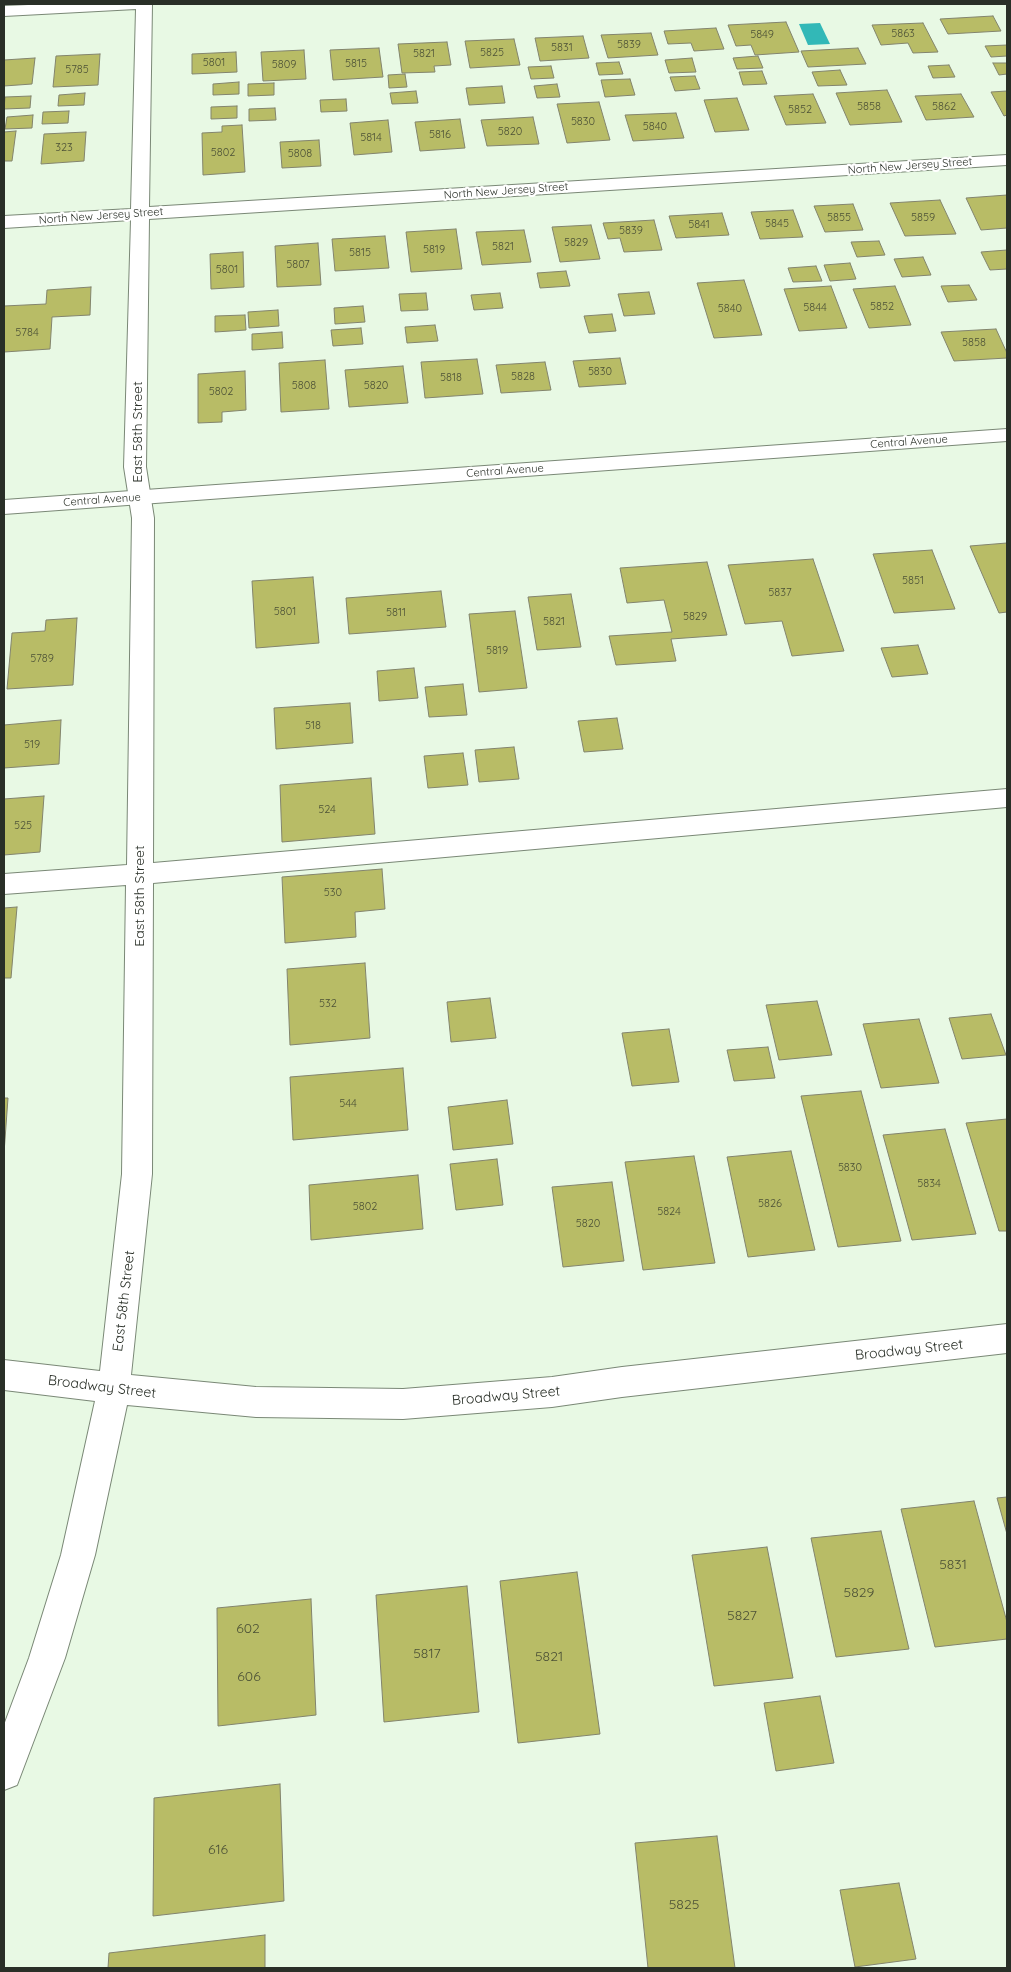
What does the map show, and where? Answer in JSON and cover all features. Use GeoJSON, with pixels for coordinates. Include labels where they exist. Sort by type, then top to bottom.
{"type":"FeatureCollection","features":[{"type":"Feature","properties":{"kind":"street"},"geometry":{"type":"LineString","coordinates":[[4,11],[143,4]]}},
{"type":"Feature","properties":{"kind":"street","name":"East 58th Street"},"geometry":{"type":"LineString","coordinates":[[4,1772],[47,1658],[78,1555],[114,1388],[137,1174],[143,518],[135,467],[141,214],[143,4]]}},
{"type":"Feature","properties":{"kind":"street","name":"North New Jersey Street"},"geometry":{"type":"LineString","coordinates":[[4,222],[1007,160]]}},
{"type":"Feature","properties":{"kind":"street","name":"Central Avenue"},"geometry":{"type":"LineString","coordinates":[[4,507],[1007,435]]}},
{"type":"Feature","properties":{"kind":"street"},"geometry":{"type":"LineString","coordinates":[[4,884],[90,876],[140,874],[1007,798]]}},
{"type":"Feature","properties":{"kind":"street","name":"Broadway Street"},"geometry":{"type":"LineString","coordinates":[[4,1375],[256,1402],[403,1404],[552,1392],[622,1382],[1007,1340]]}},
{"type":"Feature","properties":{"kind":"water"},"geometry":{"type":"Polygon","coordinates":[[[820,23],[830,44],[808,45],[799,24],[820,23]]]}},
{"type":"Feature","properties":{"kind":"building"},"geometry":{"type":"Polygon","coordinates":[[[993,16],[1001,31],[948,34],[940,19],[993,16]]]}},
{"type":"Feature","properties":{"kind":"building"},"geometry":{"type":"Polygon","coordinates":[[[786,22],[799,52],[755,55],[751,45],[736,46],[728,25],[786,22]]]}},
{"type":"Feature","properties":{"kind":"building"},"geometry":{"type":"Polygon","coordinates":[[[923,23],[938,52],[913,53],[908,43],[881,45],[872,25],[923,23]]]}},
{"type":"Feature","properties":{"kind":"building"},"geometry":{"type":"Polygon","coordinates":[[[716,28],[724,49],[694,51],[691,43],[668,44],[664,31],[716,28]]]}},
{"type":"Feature","properties":{"kind":"building"},"geometry":{"type":"Polygon","coordinates":[[[651,33],[658,55],[608,58],[601,35],[651,33]]]}},
{"type":"Feature","properties":{"kind":"building"},"geometry":{"type":"Polygon","coordinates":[[[583,36],[589,58],[540,61],[535,38],[583,36]]]}},
{"type":"Feature","properties":{"kind":"building"},"geometry":{"type":"Polygon","coordinates":[[[514,39],[520,65],[470,68],[465,41],[514,39]]]}},
{"type":"Feature","properties":{"kind":"building"},"geometry":{"type":"Polygon","coordinates":[[[447,42],[451,65],[434,66],[435,72],[402,73],[398,44],[447,42]]]}},
{"type":"Feature","properties":{"kind":"building"},"geometry":{"type":"Polygon","coordinates":[[[1007,45],[1007,56],[991,57],[985,46],[1007,45]]]}},
{"type":"Feature","properties":{"kind":"building"},"geometry":{"type":"Polygon","coordinates":[[[379,48],[383,77],[333,80],[330,50],[379,48]]]}},
{"type":"Feature","properties":{"kind":"building"},"geometry":{"type":"Polygon","coordinates":[[[858,48],[866,64],[808,67],[801,51],[858,48]]]}},
{"type":"Feature","properties":{"kind":"building"},"geometry":{"type":"Polygon","coordinates":[[[304,50],[306,79],[263,81],[261,52],[304,50]]]}},
{"type":"Feature","properties":{"kind":"building"},"geometry":{"type":"Polygon","coordinates":[[[236,52],[237,72],[192,74],[192,54],[236,52]]]}},
{"type":"Feature","properties":{"kind":"building"},"geometry":{"type":"Polygon","coordinates":[[[100,54],[98,85],[53,87],[56,56],[100,54]]]}},
{"type":"Feature","properties":{"kind":"building"},"geometry":{"type":"Polygon","coordinates":[[[758,56],[763,68],[737,69],[733,58],[758,56]]]}},
{"type":"Feature","properties":{"kind":"building"},"geometry":{"type":"Polygon","coordinates":[[[35,58],[32,84],[4,86],[4,60],[35,58]]]}},
{"type":"Feature","properties":{"kind":"building"},"geometry":{"type":"Polygon","coordinates":[[[692,58],[696,72],[669,73],[665,60],[692,58]]]}},
{"type":"Feature","properties":{"kind":"building"},"geometry":{"type":"Polygon","coordinates":[[[619,62],[623,74],[599,75],[596,63],[619,62]]]}},
{"type":"Feature","properties":{"kind":"building"},"geometry":{"type":"Polygon","coordinates":[[[993,63],[1007,63],[1007,74],[999,75],[993,63]]]}},
{"type":"Feature","properties":{"kind":"building"},"geometry":{"type":"Polygon","coordinates":[[[949,65],[955,77],[933,78],[928,66],[949,65]]]}},
{"type":"Feature","properties":{"kind":"building"},"geometry":{"type":"Polygon","coordinates":[[[551,66],[554,78],[531,79],[528,67],[551,66]]]}},
{"type":"Feature","properties":{"kind":"building"},"geometry":{"type":"Polygon","coordinates":[[[840,70],[847,85],[818,86],[812,72],[840,70]]]}},
{"type":"Feature","properties":{"kind":"building"},"geometry":{"type":"Polygon","coordinates":[[[762,71],[767,84],[743,85],[739,72],[762,71]]]}},
{"type":"Feature","properties":{"kind":"building"},"geometry":{"type":"Polygon","coordinates":[[[405,74],[407,87],[389,88],[388,75],[405,74]]]}},
{"type":"Feature","properties":{"kind":"building"},"geometry":{"type":"Polygon","coordinates":[[[695,76],[700,89],[675,91],[670,77],[695,76]]]}},
{"type":"Feature","properties":{"kind":"building"},"geometry":{"type":"Polygon","coordinates":[[[630,79],[635,95],[605,97],[601,80],[630,79]]]}},
{"type":"Feature","properties":{"kind":"building"},"geometry":{"type":"Polygon","coordinates":[[[239,82],[239,94],[213,95],[213,84],[239,82]]]}},
{"type":"Feature","properties":{"kind":"building"},"geometry":{"type":"Polygon","coordinates":[[[274,83],[274,95],[248,96],[248,84],[274,83]]]}},
{"type":"Feature","properties":{"kind":"building"},"geometry":{"type":"Polygon","coordinates":[[[557,84],[560,97],[537,98],[534,86],[557,84]]]}},
{"type":"Feature","properties":{"kind":"building"},"geometry":{"type":"Polygon","coordinates":[[[502,86],[505,103],[469,105],[466,88],[502,86]]]}},
{"type":"Feature","properties":{"kind":"building"},"geometry":{"type":"Polygon","coordinates":[[[887,90],[902,122],[850,125],[836,93],[887,90]]]}},
{"type":"Feature","properties":{"kind":"building"},"geometry":{"type":"Polygon","coordinates":[[[416,91],[418,103],[392,104],[390,93],[416,91]]]}},
{"type":"Feature","properties":{"kind":"building"},"geometry":{"type":"Polygon","coordinates":[[[1007,91],[1007,115],[1004,116],[991,92],[1007,91]]]}},
{"type":"Feature","properties":{"kind":"building"},"geometry":{"type":"Polygon","coordinates":[[[85,93],[84,105],[58,106],[59,95],[85,93]]]}},
{"type":"Feature","properties":{"kind":"building"},"geometry":{"type":"Polygon","coordinates":[[[813,94],[826,123],[786,125],[774,96],[813,94]]]}},
{"type":"Feature","properties":{"kind":"building"},"geometry":{"type":"Polygon","coordinates":[[[961,94],[974,117],[926,120],[915,96],[961,94]]]}},
{"type":"Feature","properties":{"kind":"building"},"geometry":{"type":"Polygon","coordinates":[[[31,96],[30,108],[4,109],[5,97],[31,96]]]}},
{"type":"Feature","properties":{"kind":"building"},"geometry":{"type":"Polygon","coordinates":[[[737,98],[749,130],[715,132],[704,100],[737,98]]]}},
{"type":"Feature","properties":{"kind":"building"},"geometry":{"type":"Polygon","coordinates":[[[346,99],[347,111],[321,112],[320,100],[346,99]]]}},
{"type":"Feature","properties":{"kind":"building"},"geometry":{"type":"Polygon","coordinates":[[[599,102],[610,140],[567,143],[557,104],[599,102]]]}},
{"type":"Feature","properties":{"kind":"building"},"geometry":{"type":"Polygon","coordinates":[[[237,106],[237,118],[211,119],[211,107],[237,106]]]}},
{"type":"Feature","properties":{"kind":"building"},"geometry":{"type":"Polygon","coordinates":[[[275,108],[276,120],[249,121],[249,109],[275,108]]]}},
{"type":"Feature","properties":{"kind":"building"},"geometry":{"type":"Polygon","coordinates":[[[69,111],[68,123],[42,124],[43,112],[69,111]]]}},
{"type":"Feature","properties":{"kind":"building"},"geometry":{"type":"Polygon","coordinates":[[[676,113],[684,138],[633,141],[625,115],[676,113]]]}},
{"type":"Feature","properties":{"kind":"building"},"geometry":{"type":"Polygon","coordinates":[[[33,115],[32,128],[5,129],[7,117],[33,115]]]}},
{"type":"Feature","properties":{"kind":"building"},"geometry":{"type":"Polygon","coordinates":[[[533,117],[539,144],[487,146],[481,120],[533,117]]]}},
{"type":"Feature","properties":{"kind":"building"},"geometry":{"type":"Polygon","coordinates":[[[460,119],[465,148],[420,151],[415,122],[460,119]]]}},
{"type":"Feature","properties":{"kind":"building"},"geometry":{"type":"Polygon","coordinates":[[[388,120],[392,152],[354,155],[350,123],[388,120]]]}},
{"type":"Feature","properties":{"kind":"building"},"geometry":{"type":"Polygon","coordinates":[[[242,125],[245,172],[203,175],[202,133],[222,132],[222,126],[242,125]]]}},
{"type":"Feature","properties":{"kind":"building"},"geometry":{"type":"Polygon","coordinates":[[[16,131],[12,161],[4,161],[4,132],[16,131]]]}},
{"type":"Feature","properties":{"kind":"building"},"geometry":{"type":"Polygon","coordinates":[[[86,132],[84,161],[41,164],[44,134],[86,132]]]}},
{"type":"Feature","properties":{"kind":"building"},"geometry":{"type":"Polygon","coordinates":[[[319,140],[321,166],[282,168],[280,142],[319,140]]]}},
{"type":"Feature","properties":{"kind":"building"},"geometry":{"type":"Polygon","coordinates":[[[1007,195],[1007,228],[981,230],[966,198],[1007,195]]]}},
{"type":"Feature","properties":{"kind":"building"},"geometry":{"type":"Polygon","coordinates":[[[940,200],[956,234],[905,236],[890,203],[940,200]]]}},
{"type":"Feature","properties":{"kind":"building"},"geometry":{"type":"Polygon","coordinates":[[[853,204],[863,230],[825,232],[814,206],[853,204]]]}},
{"type":"Feature","properties":{"kind":"building"},"geometry":{"type":"Polygon","coordinates":[[[793,210],[803,237],[760,239],[751,212],[793,210]]]}},
{"type":"Feature","properties":{"kind":"building"},"geometry":{"type":"Polygon","coordinates":[[[722,213],[729,235],[676,238],[669,216],[722,213]]]}},
{"type":"Feature","properties":{"kind":"building"},"geometry":{"type":"Polygon","coordinates":[[[654,220],[662,250],[624,252],[620,238],[608,239],[603,223],[654,220]]]}},
{"type":"Feature","properties":{"kind":"building"},"geometry":{"type":"Polygon","coordinates":[[[591,225],[600,259],[560,262],[552,227],[591,225]]]}},
{"type":"Feature","properties":{"kind":"building"},"geometry":{"type":"Polygon","coordinates":[[[456,229],[462,269],[411,272],[406,232],[456,229]]]}},
{"type":"Feature","properties":{"kind":"building"},"geometry":{"type":"Polygon","coordinates":[[[524,230],[531,262],[482,265],[476,232],[524,230]]]}},
{"type":"Feature","properties":{"kind":"building"},"geometry":{"type":"Polygon","coordinates":[[[385,236],[389,268],[335,271],[332,239],[385,236]]]}},
{"type":"Feature","properties":{"kind":"building"},"geometry":{"type":"Polygon","coordinates":[[[879,241],[885,255],[857,257],[851,242],[879,241]]]}},
{"type":"Feature","properties":{"kind":"building"},"geometry":{"type":"Polygon","coordinates":[[[318,243],[321,285],[277,287],[275,246],[318,243]]]}},
{"type":"Feature","properties":{"kind":"building"},"geometry":{"type":"Polygon","coordinates":[[[1007,250],[1007,269],[990,270],[981,252],[1007,250]]]}},
{"type":"Feature","properties":{"kind":"building"},"geometry":{"type":"Polygon","coordinates":[[[243,252],[244,287],[211,289],[210,254],[243,252]]]}},
{"type":"Feature","properties":{"kind":"building"},"geometry":{"type":"Polygon","coordinates":[[[923,257],[931,275],[902,277],[894,259],[923,257]]]}},
{"type":"Feature","properties":{"kind":"building"},"geometry":{"type":"Polygon","coordinates":[[[850,263],[856,279],[830,281],[824,265],[850,263]]]}},
{"type":"Feature","properties":{"kind":"building"},"geometry":{"type":"Polygon","coordinates":[[[816,266],[822,281],[793,282],[788,268],[816,266]]]}},
{"type":"Feature","properties":{"kind":"building"},"geometry":{"type":"Polygon","coordinates":[[[566,271],[570,286],[540,288],[537,273],[566,271]]]}},
{"type":"Feature","properties":{"kind":"building"},"geometry":{"type":"Polygon","coordinates":[[[744,280],[762,335],[714,338],[697,283],[744,280]]]}},
{"type":"Feature","properties":{"kind":"building"},"geometry":{"type":"Polygon","coordinates":[[[969,285],[977,300],[948,302],[941,286],[969,285]]]}},
{"type":"Feature","properties":{"kind":"building"},"geometry":{"type":"Polygon","coordinates":[[[831,286],[847,328],[799,331],[784,289],[831,286]]]}},
{"type":"Feature","properties":{"kind":"building"},"geometry":{"type":"Polygon","coordinates":[[[895,286],[911,325],[869,328],[853,289],[895,286]]]}},
{"type":"Feature","properties":{"kind":"building"},"geometry":{"type":"Polygon","coordinates":[[[91,287],[90,315],[52,317],[50,349],[4,352],[4,306],[46,304],[47,290],[91,287]]]}},
{"type":"Feature","properties":{"kind":"building"},"geometry":{"type":"Polygon","coordinates":[[[649,292],[655,314],[624,316],[618,294],[649,292]]]}},
{"type":"Feature","properties":{"kind":"building"},"geometry":{"type":"Polygon","coordinates":[[[426,293],[428,310],[401,311],[399,294],[426,293]]]}},
{"type":"Feature","properties":{"kind":"building"},"geometry":{"type":"Polygon","coordinates":[[[500,293],[503,308],[474,310],[471,295],[500,293]]]}},
{"type":"Feature","properties":{"kind":"building"},"geometry":{"type":"Polygon","coordinates":[[[363,306],[365,322],[335,324],[334,308],[363,306]]]}},
{"type":"Feature","properties":{"kind":"building"},"geometry":{"type":"Polygon","coordinates":[[[278,310],[279,326],[249,328],[248,312],[278,310]]]}},
{"type":"Feature","properties":{"kind":"building"},"geometry":{"type":"Polygon","coordinates":[[[612,314],[616,331],[589,333],[584,316],[612,314]]]}},
{"type":"Feature","properties":{"kind":"building"},"geometry":{"type":"Polygon","coordinates":[[[245,315],[246,330],[215,332],[215,316],[245,315]]]}},
{"type":"Feature","properties":{"kind":"building"},"geometry":{"type":"Polygon","coordinates":[[[435,325],[438,341],[407,343],[405,327],[435,325]]]}},
{"type":"Feature","properties":{"kind":"building"},"geometry":{"type":"Polygon","coordinates":[[[361,328],[363,344],[333,346],[331,330],[361,328]]]}},
{"type":"Feature","properties":{"kind":"building"},"geometry":{"type":"Polygon","coordinates":[[[996,329],[1007,353],[1007,358],[954,361],[941,332],[996,329]]]}},
{"type":"Feature","properties":{"kind":"building"},"geometry":{"type":"Polygon","coordinates":[[[282,332],[283,348],[252,350],[252,334],[282,332]]]}},
{"type":"Feature","properties":{"kind":"building"},"geometry":{"type":"Polygon","coordinates":[[[620,358],[626,384],[579,387],[573,361],[620,358]]]}},
{"type":"Feature","properties":{"kind":"building"},"geometry":{"type":"Polygon","coordinates":[[[477,359],[483,394],[425,398],[421,362],[477,359]]]}},
{"type":"Feature","properties":{"kind":"building"},"geometry":{"type":"Polygon","coordinates":[[[325,360],[329,409],[281,412],[279,363],[325,360]]]}},
{"type":"Feature","properties":{"kind":"building"},"geometry":{"type":"Polygon","coordinates":[[[545,362],[551,390],[501,393],[496,365],[545,362]]]}},
{"type":"Feature","properties":{"kind":"building"},"geometry":{"type":"Polygon","coordinates":[[[403,366],[408,403],[349,407],[345,370],[403,366]]]}},
{"type":"Feature","properties":{"kind":"building"},"geometry":{"type":"Polygon","coordinates":[[[245,371],[246,410],[222,412],[222,422],[198,423],[198,374],[245,371]]]}},
{"type":"Feature","properties":{"kind":"building"},"geometry":{"type":"Polygon","coordinates":[[[1007,543],[1007,612],[999,613],[970,546],[1007,543]]]}},
{"type":"Feature","properties":{"kind":"building"},"geometry":{"type":"Polygon","coordinates":[[[932,550],[955,609],[894,613],[873,554],[932,550]]]}},
{"type":"Feature","properties":{"kind":"building"},"geometry":{"type":"Polygon","coordinates":[[[813,559],[844,651],[792,656],[782,621],[745,624],[728,565],[813,559]]]}},
{"type":"Feature","properties":{"kind":"building"},"geometry":{"type":"Polygon","coordinates":[[[707,562],[727,635],[671,639],[676,661],[616,665],[609,636],[672,632],[664,600],[627,603],[620,568],[707,562]]]}},
{"type":"Feature","properties":{"kind":"building"},"geometry":{"type":"Polygon","coordinates":[[[313,577],[319,643],[256,648],[252,581],[313,577]]]}},
{"type":"Feature","properties":{"kind":"building"},"geometry":{"type":"Polygon","coordinates":[[[441,591],[446,627],[349,634],[346,598],[441,591]]]}},
{"type":"Feature","properties":{"kind":"building"},"geometry":{"type":"Polygon","coordinates":[[[571,594],[581,647],[537,650],[528,597],[571,594]]]}},
{"type":"Feature","properties":{"kind":"building"},"geometry":{"type":"Polygon","coordinates":[[[515,611],[527,688],[479,692],[469,614],[515,611]]]}},
{"type":"Feature","properties":{"kind":"building"},"geometry":{"type":"Polygon","coordinates":[[[77,618],[73,685],[7,689],[12,633],[45,631],[46,620],[77,618]]]}},
{"type":"Feature","properties":{"kind":"building"},"geometry":{"type":"Polygon","coordinates":[[[918,645],[928,674],[892,677],[881,648],[918,645]]]}},
{"type":"Feature","properties":{"kind":"building"},"geometry":{"type":"Polygon","coordinates":[[[414,668],[418,698],[379,701],[377,671],[414,668]]]}},
{"type":"Feature","properties":{"kind":"building"},"geometry":{"type":"Polygon","coordinates":[[[463,684],[467,715],[429,717],[425,687],[463,684]]]}},
{"type":"Feature","properties":{"kind":"building"},"geometry":{"type":"Polygon","coordinates":[[[350,703],[353,743],[276,749],[274,708],[350,703]]]}},
{"type":"Feature","properties":{"kind":"building"},"geometry":{"type":"Polygon","coordinates":[[[617,718],[623,749],[584,752],[578,721],[617,718]]]}},
{"type":"Feature","properties":{"kind":"building"},"geometry":{"type":"Polygon","coordinates":[[[61,720],[59,764],[4,768],[4,725],[61,720]]]}},
{"type":"Feature","properties":{"kind":"building"},"geometry":{"type":"Polygon","coordinates":[[[514,747],[519,779],[479,782],[475,750],[514,747]]]}},
{"type":"Feature","properties":{"kind":"building"},"geometry":{"type":"Polygon","coordinates":[[[463,753],[468,785],[428,788],[424,756],[463,753]]]}},
{"type":"Feature","properties":{"kind":"building"},"geometry":{"type":"Polygon","coordinates":[[[371,778],[375,834],[282,842],[280,785],[371,778]]]}},
{"type":"Feature","properties":{"kind":"building"},"geometry":{"type":"Polygon","coordinates":[[[44,796],[40,852],[4,855],[4,799],[44,796]]]}},
{"type":"Feature","properties":{"kind":"building"},"geometry":{"type":"Polygon","coordinates":[[[382,869],[385,909],[355,912],[356,937],[285,943],[282,877],[382,869]]]}},
{"type":"Feature","properties":{"kind":"building"},"geometry":{"type":"Polygon","coordinates":[[[17,907],[11,978],[4,978],[4,908],[17,907]]]}},
{"type":"Feature","properties":{"kind":"building"},"geometry":{"type":"Polygon","coordinates":[[[365,963],[370,1038],[290,1045],[287,969],[365,963]]]}},
{"type":"Feature","properties":{"kind":"building"},"geometry":{"type":"Polygon","coordinates":[[[490,998],[496,1038],[451,1042],[447,1002],[490,998]]]}},
{"type":"Feature","properties":{"kind":"building"},"geometry":{"type":"Polygon","coordinates":[[[817,1001],[832,1055],[779,1060],[766,1005],[817,1001]]]}},
{"type":"Feature","properties":{"kind":"building"},"geometry":{"type":"Polygon","coordinates":[[[991,1014],[1006,1055],[962,1059],[949,1018],[991,1014]]]}},
{"type":"Feature","properties":{"kind":"building"},"geometry":{"type":"Polygon","coordinates":[[[919,1019],[939,1083],[881,1088],[863,1024],[919,1019]]]}},
{"type":"Feature","properties":{"kind":"building"},"geometry":{"type":"Polygon","coordinates":[[[669,1029],[679,1082],[632,1086],[622,1033],[669,1029]]]}},
{"type":"Feature","properties":{"kind":"building"},"geometry":{"type":"Polygon","coordinates":[[[768,1047],[775,1078],[734,1081],[727,1050],[768,1047]]]}},
{"type":"Feature","properties":{"kind":"building"},"geometry":{"type":"Polygon","coordinates":[[[403,1068],[408,1130],[293,1140],[290,1077],[403,1068]]]}},
{"type":"Feature","properties":{"kind":"building"},"geometry":{"type":"Polygon","coordinates":[[[861,1091],[901,1241],[838,1247],[801,1096],[861,1091]]]}},
{"type":"Feature","properties":{"kind":"building"},"geometry":{"type":"Polygon","coordinates":[[[4,1098],[8,1098],[4,1153],[4,1098]]]}},
{"type":"Feature","properties":{"kind":"building"},"geometry":{"type":"Polygon","coordinates":[[[507,1100],[513,1144],[453,1150],[448,1107],[507,1100]]]}},
{"type":"Feature","properties":{"kind":"building"},"geometry":{"type":"Polygon","coordinates":[[[1007,1119],[1007,1231],[999,1231],[966,1123],[1007,1119]]]}},
{"type":"Feature","properties":{"kind":"building"},"geometry":{"type":"Polygon","coordinates":[[[945,1129],[976,1234],[912,1240],[883,1135],[945,1129]]]}},
{"type":"Feature","properties":{"kind":"building"},"geometry":{"type":"Polygon","coordinates":[[[791,1151],[815,1250],[748,1257],[727,1157],[791,1151]]]}},
{"type":"Feature","properties":{"kind":"building"},"geometry":{"type":"Polygon","coordinates":[[[694,1156],[715,1263],[643,1270],[625,1162],[694,1156]]]}},
{"type":"Feature","properties":{"kind":"building"},"geometry":{"type":"Polygon","coordinates":[[[497,1159],[503,1205],[456,1210],[450,1164],[497,1159]]]}},
{"type":"Feature","properties":{"kind":"building"},"geometry":{"type":"Polygon","coordinates":[[[418,1175],[423,1229],[311,1240],[309,1185],[418,1175]]]}},
{"type":"Feature","properties":{"kind":"building"},"geometry":{"type":"Polygon","coordinates":[[[612,1182],[624,1261],[563,1267],[552,1187],[612,1182]]]}},
{"type":"Feature","properties":{"kind":"building"},"geometry":{"type":"Polygon","coordinates":[[[1007,1497],[1007,1534],[997,1498],[1007,1497]]]}},
{"type":"Feature","properties":{"kind":"building"},"geometry":{"type":"Polygon","coordinates":[[[974,1501],[1007,1622],[1007,1639],[935,1647],[901,1509],[974,1501]]]}},
{"type":"Feature","properties":{"kind":"building"},"geometry":{"type":"Polygon","coordinates":[[[881,1531],[909,1649],[836,1657],[811,1538],[881,1531]]]}},
{"type":"Feature","properties":{"kind":"building"},"geometry":{"type":"Polygon","coordinates":[[[767,1547],[793,1678],[714,1686],[692,1555],[767,1547]]]}},
{"type":"Feature","properties":{"kind":"building"},"geometry":{"type":"Polygon","coordinates":[[[577,1572],[600,1734],[518,1743],[500,1581],[577,1572]]]}},
{"type":"Feature","properties":{"kind":"building"},"geometry":{"type":"Polygon","coordinates":[[[467,1586],[479,1712],[384,1722],[376,1595],[467,1586]]]}},
{"type":"Feature","properties":{"kind":"building"},"geometry":{"type":"Polygon","coordinates":[[[311,1599],[316,1715],[218,1726],[217,1608],[311,1599]]]}},
{"type":"Feature","properties":{"kind":"building"},"geometry":{"type":"Polygon","coordinates":[[[820,1696],[834,1763],[776,1771],[764,1703],[820,1696]]]}},
{"type":"Feature","properties":{"kind":"building"},"geometry":{"type":"Polygon","coordinates":[[[280,1784],[284,1901],[153,1916],[154,1798],[280,1784]]]}},
{"type":"Feature","properties":{"kind":"building"},"geometry":{"type":"Polygon","coordinates":[[[717,1836],[735,1968],[648,1968],[635,1843],[717,1836]]]}},
{"type":"Feature","properties":{"kind":"building"},"geometry":{"type":"Polygon","coordinates":[[[899,1883],[916,1959],[855,1967],[840,1890],[899,1883]]]}},
{"type":"Feature","properties":{"kind":"building"},"geometry":{"type":"Polygon","coordinates":[[[265,1935],[265,1968],[108,1968],[109,1953],[265,1935]]]}}]}
